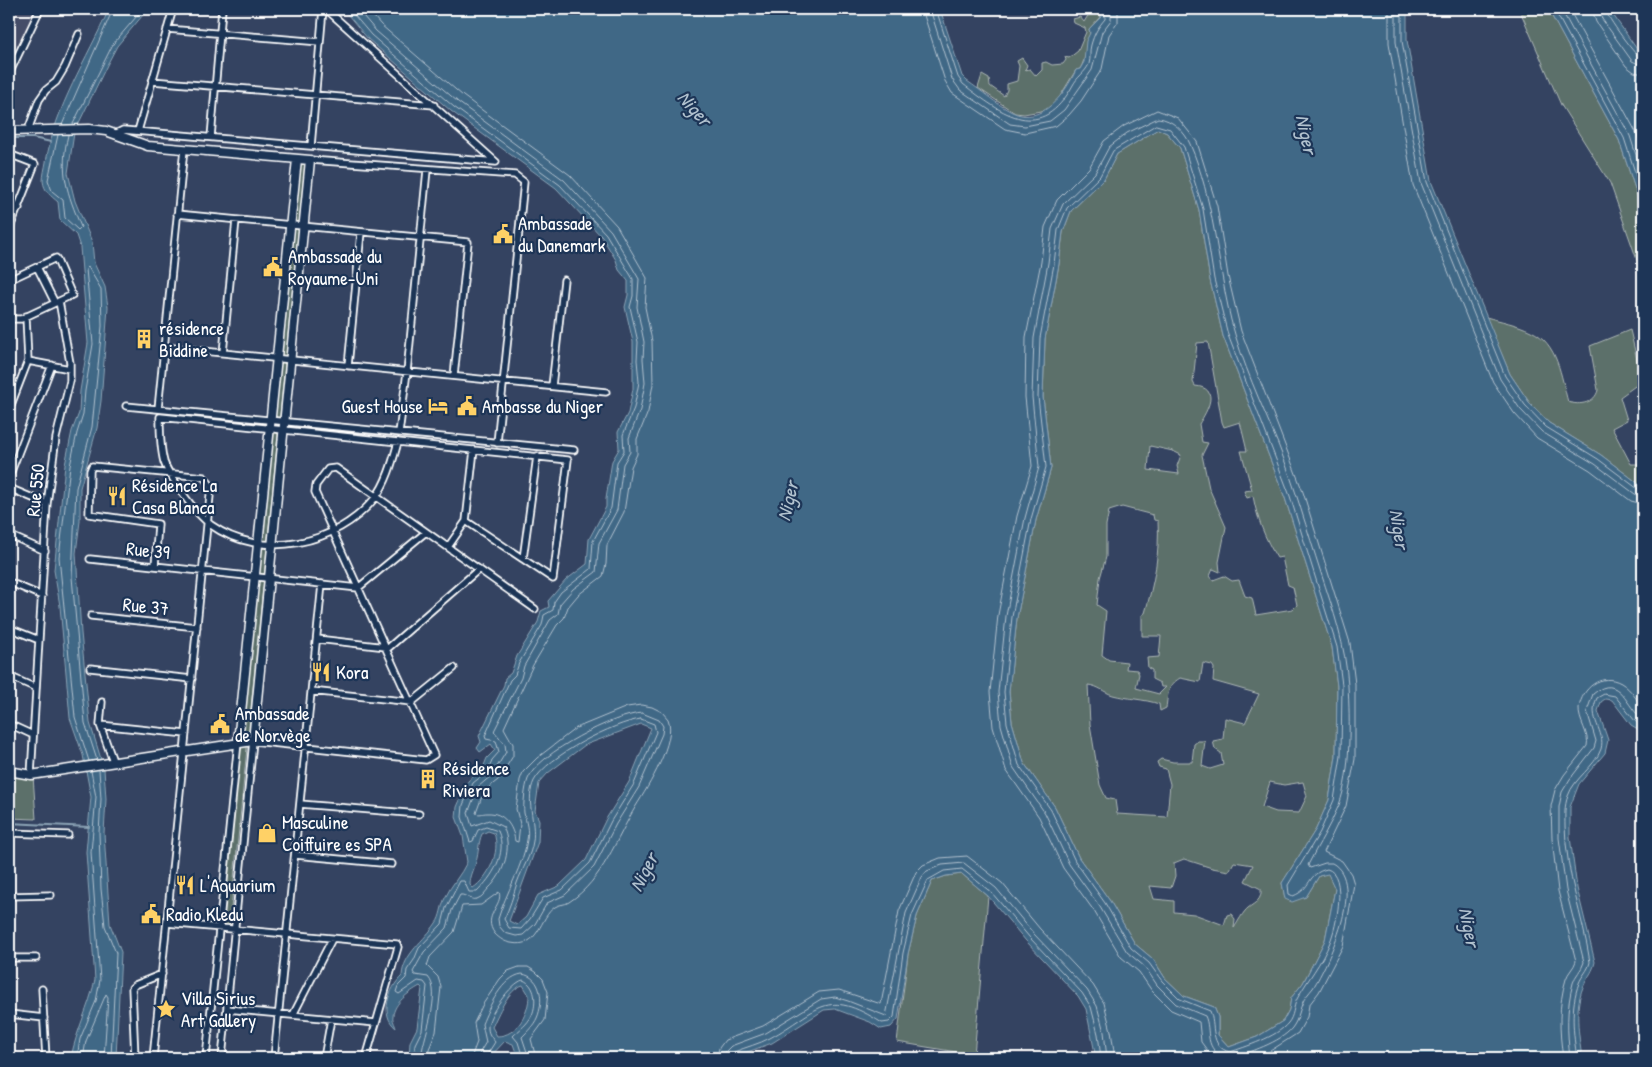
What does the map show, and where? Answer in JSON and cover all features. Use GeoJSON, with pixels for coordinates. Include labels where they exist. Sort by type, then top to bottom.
{"type":"FeatureCollection","features":[{"type":"Feature","properties":{"kind":"street"},"geometry":{"type":"LineString","coordinates":[[9,74],[40,9]]}},
{"type":"Feature","properties":{"kind":"street"},"geometry":{"type":"LineString","coordinates":[[138,131],[173,9]]}},
{"type":"Feature","properties":{"kind":"street"},"geometry":{"type":"LineString","coordinates":[[210,137],[222,9]]}},
{"type":"Feature","properties":{"kind":"street"},"geometry":{"type":"LineString","coordinates":[[311,146],[324,9]]}},
{"type":"Feature","properties":{"kind":"street"},"geometry":{"type":"LineString","coordinates":[[115,134],[123,130],[138,131],[496,162],[324,9]]}},
{"type":"Feature","properties":{"kind":"street"},"geometry":{"type":"LineString","coordinates":[[167,29],[320,42]]}},
{"type":"Feature","properties":{"kind":"street"},"geometry":{"type":"LineString","coordinates":[[28,130],[39,100],[46,90],[56,82],[79,34]]}},
{"type":"Feature","properties":{"kind":"street"},"geometry":{"type":"LineString","coordinates":[[152,81],[434,105]]}},
{"type":"Feature","properties":{"kind":"street"},"geometry":{"type":"LineString","coordinates":[[9,131],[89,128],[115,134],[148,146],[426,170],[515,175],[524,182],[505,381],[497,443]]}},
{"type":"Feature","properties":{"kind":"street"},"geometry":{"type":"LineString","coordinates":[[158,409],[184,149]]}},
{"type":"Feature","properties":{"kind":"street"},"geometry":{"type":"LineString","coordinates":[[9,154],[35,164],[9,230]]}},
{"type":"Feature","properties":{"kind":"street"},"geometry":{"type":"LineString","coordinates":[[206,1058],[297,159]]}},
{"type":"Feature","properties":{"kind":"street"},"geometry":{"type":"LineString","coordinates":[[222,1058],[310,160]]}},
{"type":"Feature","properties":{"kind":"street"},"geometry":{"type":"LineString","coordinates":[[399,433],[407,372],[426,170]]}},
{"type":"Feature","properties":{"kind":"street"},"geometry":{"type":"LineString","coordinates":[[9,205],[19,208]]}},
{"type":"Feature","properties":{"kind":"street"},"geometry":{"type":"LineString","coordinates":[[177,214],[468,242],[454,376]]}},
{"type":"Feature","properties":{"kind":"street"},"geometry":{"type":"LineString","coordinates":[[223,353],[236,220]]}},
{"type":"Feature","properties":{"kind":"street"},"geometry":{"type":"LineString","coordinates":[[348,366],[361,232]]}},
{"type":"Feature","properties":{"kind":"street"},"geometry":{"type":"LineString","coordinates":[[9,280],[56,258],[72,295],[26,316],[9,319]]}},
{"type":"Feature","properties":{"kind":"street","name":"Rue 550"},"geometry":{"type":"LineString","coordinates":[[31,775],[47,504],[56,438],[70,381],[70,368],[57,302],[37,267]]}},
{"type":"Feature","properties":{"kind":"street"},"geometry":{"type":"LineString","coordinates":[[552,386],[564,280]]}},
{"type":"Feature","properties":{"kind":"street"},"geometry":{"type":"LineString","coordinates":[[9,410],[28,361],[26,316]]}},
{"type":"Feature","properties":{"kind":"street"},"geometry":{"type":"LineString","coordinates":[[164,347],[606,392]]}},
{"type":"Feature","properties":{"kind":"street"},"geometry":{"type":"LineString","coordinates":[[28,361],[70,368]]}},
{"type":"Feature","properties":{"kind":"street"},"geometry":{"type":"LineString","coordinates":[[9,477],[52,365]]}},
{"type":"Feature","properties":{"kind":"street"},"geometry":{"type":"LineString","coordinates":[[126,406],[398,442],[568,460],[553,578],[466,521]]}},
{"type":"Feature","properties":{"kind":"street"},"geometry":{"type":"LineString","coordinates":[[270,424],[160,417],[160,437],[164,463],[188,501],[208,522],[244,540],[272,545],[320,537],[349,522],[376,497],[398,442]]}},
{"type":"Feature","properties":{"kind":"street"},"geometry":{"type":"LineString","coordinates":[[284,426],[399,433],[574,450]]}},
{"type":"Feature","properties":{"kind":"street"},"geometry":{"type":"LineString","coordinates":[[448,547],[466,521],[474,450]]}},
{"type":"Feature","properties":{"kind":"street"},"geometry":{"type":"LineString","coordinates":[[523,559],[537,456]]}},
{"type":"Feature","properties":{"kind":"street"},"geometry":{"type":"LineString","coordinates":[[153,1058],[211,486],[204,477],[92,466],[90,471],[89,514],[158,524],[155,566]]}},
{"type":"Feature","properties":{"kind":"street"},"geometry":{"type":"LineString","coordinates":[[9,771],[31,775],[184,750],[253,741],[430,759],[434,755],[434,750],[314,492],[328,469],[336,468],[536,609]]}},
{"type":"Feature","properties":{"kind":"street"},"geometry":{"type":"LineString","coordinates":[[9,488],[47,504]]}},
{"type":"Feature","properties":{"kind":"street"},"geometry":{"type":"LineString","coordinates":[[358,588],[426,532]]}},
{"type":"Feature","properties":{"kind":"street"},"geometry":{"type":"LineString","coordinates":[[9,535],[44,551]]}},
{"type":"Feature","properties":{"kind":"street","name":"Rue 39"},"geometry":{"type":"LineString","coordinates":[[90,559],[358,588]]}},
{"type":"Feature","properties":{"kind":"street"},"geometry":{"type":"LineString","coordinates":[[317,639],[386,648],[479,569]]}},
{"type":"Feature","properties":{"kind":"street"},"geometry":{"type":"LineString","coordinates":[[9,582],[42,596]]}},
{"type":"Feature","properties":{"kind":"street"},"geometry":{"type":"LineString","coordinates":[[274,1058],[322,584]]}},
{"type":"Feature","properties":{"kind":"street","name":"Rue 37"},"geometry":{"type":"LineString","coordinates":[[91,616],[197,627]]}},
{"type":"Feature","properties":{"kind":"street"},"geometry":{"type":"LineString","coordinates":[[9,628],[39,640]]}},
{"type":"Feature","properties":{"kind":"street"},"geometry":{"type":"LineString","coordinates":[[90,668],[192,679]]}},
{"type":"Feature","properties":{"kind":"street"},"geometry":{"type":"LineString","coordinates":[[311,691],[412,702],[454,668]]}},
{"type":"Feature","properties":{"kind":"street"},"geometry":{"type":"LineString","coordinates":[[9,676],[36,688]]}},
{"type":"Feature","properties":{"kind":"street"},"geometry":{"type":"LineString","coordinates":[[102,702],[100,725],[109,762]]}},
{"type":"Feature","properties":{"kind":"street"},"geometry":{"type":"LineString","coordinates":[[9,724],[33,735]]}},
{"type":"Feature","properties":{"kind":"street"},"geometry":{"type":"LineString","coordinates":[[100,725],[186,734]]}},
{"type":"Feature","properties":{"kind":"street"},"geometry":{"type":"LineString","coordinates":[[300,804],[419,814]]}},
{"type":"Feature","properties":{"kind":"street"},"geometry":{"type":"LineString","coordinates":[[9,832],[68,835]]}},
{"type":"Feature","properties":{"kind":"street"},"geometry":{"type":"LineString","coordinates":[[295,855],[392,864]]}},
{"type":"Feature","properties":{"kind":"street"},"geometry":{"type":"LineString","coordinates":[[9,896],[51,895]]}},
{"type":"Feature","properties":{"kind":"street"},"geometry":{"type":"LineString","coordinates":[[167,923],[286,935],[395,943],[398,946],[366,1058]]}},
{"type":"Feature","properties":{"kind":"street"},"geometry":{"type":"LineString","coordinates":[[293,1015],[332,939]]}},
{"type":"Feature","properties":{"kind":"street"},"geometry":{"type":"LineString","coordinates":[[9,958],[36,958]]}},
{"type":"Feature","properties":{"kind":"street"},"geometry":{"type":"LineString","coordinates":[[135,1058],[132,988],[162,974]]}},
{"type":"Feature","properties":{"kind":"street"},"geometry":{"type":"LineString","coordinates":[[42,989],[46,1058]]}},
{"type":"Feature","properties":{"kind":"street"},"geometry":{"type":"LineString","coordinates":[[227,1009],[376,1023]]}},
{"type":"Feature","properties":{"kind":"street"},"geometry":{"type":"LineString","coordinates":[[9,1014],[44,1018]]}},
{"type":"Feature","properties":{"kind":"street"},"geometry":{"type":"LineString","coordinates":[[324,1058],[331,1019]]}},
{"type":"Feature","properties":{"kind":"shaded area"},"geometry":{"type":"Polygon","coordinates":[[[9,9],[42,9],[9,85],[9,9]]]}},
{"type":"Feature","properties":{"kind":"green space"},"geometry":{"type":"Polygon","coordinates":[[[1092,9],[1101,9],[1101,16],[1089,29],[1090,33],[1082,65],[1080,69],[1076,70],[1056,103],[1046,110],[1024,114],[1015,113],[978,88],[982,75],[989,79],[990,86],[1004,96],[1007,84],[1017,81],[1019,66],[1017,61],[1022,58],[1027,65],[1025,70],[1030,69],[1036,76],[1042,70],[1042,63],[1046,62],[1052,65],[1063,64],[1066,60],[1065,57],[1069,58],[1078,51],[1086,32],[1085,28],[1074,23],[1073,19],[1080,17],[1084,22],[1092,9]]]}},
{"type":"Feature","properties":{"kind":"green space"},"geometry":{"type":"Polygon","coordinates":[[[1530,9],[1548,9],[1619,140],[1643,213],[1643,277],[1610,183],[1561,105],[1521,13],[1530,9]]]}},
{"type":"Feature","properties":{"kind":"green space"},"geometry":{"type":"Polygon","coordinates":[[[1158,129],[1167,133],[1180,148],[1199,210],[1210,280],[1223,336],[1285,498],[1332,647],[1337,686],[1336,756],[1329,800],[1316,829],[1282,883],[1285,898],[1306,897],[1319,876],[1328,873],[1335,889],[1325,940],[1303,983],[1291,998],[1289,1010],[1283,1021],[1257,1037],[1229,1047],[1218,1035],[1218,1017],[1214,1007],[1184,996],[1165,978],[1153,959],[1135,944],[1110,901],[1079,858],[1055,807],[1024,763],[1012,722],[1009,691],[1017,618],[1036,520],[1051,468],[1043,397],[1045,339],[1063,232],[1071,211],[1104,179],[1117,154],[1158,129]],[[1208,342],[1197,343],[1193,382],[1195,386],[1208,391],[1210,395],[1208,407],[1199,424],[1202,442],[1208,443],[1202,455],[1209,488],[1226,527],[1219,562],[1220,572],[1213,569],[1210,576],[1213,580],[1224,576],[1232,581],[1239,580],[1245,596],[1252,598],[1256,615],[1293,609],[1297,605],[1293,587],[1288,585],[1282,557],[1277,558],[1265,536],[1253,496],[1247,498],[1244,491],[1252,490],[1241,451],[1247,451],[1240,422],[1224,427],[1222,422],[1208,342]],[[1150,446],[1148,470],[1179,474],[1177,466],[1181,455],[1173,451],[1150,446]],[[1122,507],[1109,511],[1106,525],[1106,557],[1100,578],[1097,605],[1106,611],[1102,655],[1109,660],[1127,662],[1126,669],[1137,670],[1139,674],[1136,688],[1159,694],[1166,687],[1161,687],[1160,683],[1152,679],[1152,670],[1148,668],[1147,658],[1159,657],[1161,636],[1142,636],[1142,615],[1145,613],[1156,568],[1158,521],[1154,520],[1153,515],[1122,507]],[[1203,663],[1200,682],[1180,678],[1169,691],[1166,708],[1160,711],[1159,704],[1113,695],[1088,685],[1090,724],[1100,785],[1106,798],[1115,800],[1117,814],[1167,817],[1170,784],[1166,769],[1159,767],[1157,762],[1161,759],[1173,762],[1192,762],[1194,744],[1198,741],[1205,741],[1202,766],[1210,769],[1223,765],[1221,753],[1215,749],[1213,741],[1223,739],[1225,718],[1245,723],[1259,694],[1213,681],[1214,668],[1212,665],[1203,663]],[[1270,782],[1262,807],[1276,812],[1299,813],[1307,796],[1303,782],[1284,785],[1270,782]],[[1184,859],[1174,863],[1175,876],[1171,888],[1150,886],[1154,899],[1174,901],[1174,912],[1194,914],[1224,925],[1227,915],[1231,914],[1235,919],[1234,928],[1244,912],[1261,896],[1261,889],[1245,881],[1253,865],[1234,862],[1229,871],[1184,859]]]}},
{"type":"Feature","properties":{"kind":"green space"},"geometry":{"type":"Polygon","coordinates":[[[300,164],[305,164],[229,929],[221,928],[300,164]]]}},
{"type":"Feature","properties":{"kind":"green space"},"geometry":{"type":"Polygon","coordinates":[[[1486,317],[1520,326],[1540,336],[1553,352],[1568,402],[1577,404],[1590,401],[1598,390],[1590,346],[1630,330],[1642,381],[1620,397],[1627,420],[1612,428],[1631,464],[1643,464],[1643,487],[1601,455],[1549,423],[1529,402],[1510,374],[1486,317]]]}},
{"type":"Feature","properties":{"kind":"green space"},"geometry":{"type":"Polygon","coordinates":[[[9,771],[33,776],[36,819],[9,818],[9,771]]]}},
{"type":"Feature","properties":{"kind":"green space"},"geometry":{"type":"Polygon","coordinates":[[[962,874],[988,896],[974,1055],[897,1042],[908,954],[917,916],[932,881],[946,876],[962,874]]]}},
{"type":"Feature","properties":{"kind":"water"},"geometry":{"type":"Polygon","coordinates":[[[109,9],[148,9],[117,46],[108,63],[74,133],[68,173],[75,201],[92,242],[94,263],[105,287],[108,307],[101,401],[97,428],[80,488],[80,521],[76,553],[81,633],[90,723],[104,769],[106,799],[104,833],[110,924],[121,952],[116,1058],[71,1058],[95,980],[86,852],[91,797],[83,755],[70,718],[60,606],[54,570],[65,465],[72,431],[79,413],[80,391],[88,343],[80,247],[76,235],[60,220],[58,202],[46,190],[43,181],[50,142],[64,103],[109,9]]]}},
{"type":"Feature","properties":{"kind":"water","name":"Niger"},"geometry":{"type":"Polygon","coordinates":[[[343,9],[940,9],[962,76],[1012,112],[1033,115],[1052,105],[1066,88],[1076,70],[1080,69],[1084,62],[1086,41],[1090,33],[1089,29],[1101,17],[1101,9],[1407,9],[1407,40],[1431,181],[1510,374],[1529,402],[1549,423],[1601,455],[1643,487],[1643,732],[1631,725],[1612,700],[1605,699],[1601,702],[1598,711],[1608,740],[1605,753],[1579,784],[1570,807],[1570,837],[1577,888],[1595,962],[1581,992],[1579,1001],[1578,1020],[1582,1058],[1096,1058],[1086,1009],[1078,996],[1026,941],[988,896],[962,874],[946,876],[932,881],[917,916],[908,954],[898,1019],[891,1027],[881,1029],[870,1022],[835,1009],[824,1010],[772,1043],[731,1058],[518,1058],[513,1044],[505,1041],[489,1058],[409,1058],[410,1042],[417,1028],[422,988],[420,986],[411,991],[396,1007],[393,1020],[396,1028],[388,1016],[387,1009],[390,994],[402,976],[403,968],[410,954],[438,921],[445,898],[467,862],[463,836],[456,817],[457,807],[468,781],[483,768],[487,758],[495,750],[491,744],[480,752],[477,748],[481,742],[479,736],[504,685],[505,678],[511,673],[517,656],[538,622],[541,611],[549,607],[548,601],[566,580],[587,564],[589,539],[606,507],[612,461],[619,449],[618,432],[628,413],[633,389],[633,342],[625,307],[628,295],[628,281],[619,270],[616,260],[602,237],[556,188],[451,111],[368,39],[343,9]],[[1158,129],[1117,154],[1104,179],[1071,211],[1063,232],[1045,339],[1043,397],[1051,468],[1036,520],[1017,618],[1009,692],[1012,722],[1024,763],[1055,807],[1079,858],[1110,901],[1135,944],[1153,959],[1165,978],[1184,996],[1214,1007],[1218,1017],[1218,1035],[1229,1047],[1257,1037],[1283,1021],[1289,1010],[1291,998],[1303,983],[1325,940],[1335,889],[1328,874],[1319,876],[1306,897],[1292,902],[1285,899],[1282,883],[1316,829],[1329,800],[1336,756],[1337,686],[1332,647],[1285,498],[1223,336],[1210,280],[1199,210],[1180,148],[1167,133],[1158,129]],[[641,724],[585,745],[548,773],[539,783],[535,811],[539,820],[538,842],[509,921],[517,925],[526,917],[538,895],[559,886],[586,860],[606,819],[629,782],[651,728],[641,724]],[[488,831],[482,834],[470,885],[473,888],[484,878],[492,864],[496,849],[494,833],[488,831]],[[523,985],[518,987],[504,1003],[492,1027],[497,1036],[504,1035],[516,1028],[527,1009],[529,995],[523,985]]]}},
{"type":"Feature","properties":{"kind":"water"},"geometry":{"type":"Polygon","coordinates":[[[1548,9],[1609,9],[1643,58],[1643,213],[1619,140],[1548,9]]]}},
{"type":"Feature","properties":{"kind":"waterway"},"geometry":{"type":"LineString","coordinates":[[9,138],[33,138],[51,142]]}},
{"type":"Feature","properties":{"kind":"waterway"},"geometry":{"type":"LineString","coordinates":[[9,823],[89,827]]}},
{"type":"Feature","properties":{"kind":"place","name":"Ambassade du Danemark"},"geometry":{"type":"Point","coordinates":[503,234]}},
{"type":"Feature","properties":{"kind":"place","name":"Ambassade du Royaume-Uni"},"geometry":{"type":"Point","coordinates":[273,267]}},
{"type":"Feature","properties":{"kind":"place","name":"résidence Biddine"},"geometry":{"type":"Point","coordinates":[144,339]}},
{"type":"Feature","properties":{"kind":"place","name":"Guest House"},"geometry":{"type":"Point","coordinates":[438,406]}},
{"type":"Feature","properties":{"kind":"place","name":"Ambasse du Niger"},"geometry":{"type":"Point","coordinates":[467,406]}},
{"type":"Feature","properties":{"kind":"place","name":"Résidence La Casa Blanca"},"geometry":{"type":"Point","coordinates":[117,496]}},
{"type":"Feature","properties":{"kind":"place","name":"Kora"},"geometry":{"type":"Point","coordinates":[321,672]}},
{"type":"Feature","properties":{"kind":"place","name":"Ambassade de Norvège"},"geometry":{"type":"Point","coordinates":[220,724]}},
{"type":"Feature","properties":{"kind":"place","name":"Résidence Riviera"},"geometry":{"type":"Point","coordinates":[428,779]}},
{"type":"Feature","properties":{"kind":"place","name":"Masculine Coiffuire es SPA"},"geometry":{"type":"Point","coordinates":[267,833]}},
{"type":"Feature","properties":{"kind":"place","name":"L'Aquarium"},"geometry":{"type":"Point","coordinates":[185,885]}},
{"type":"Feature","properties":{"kind":"place","name":"Radio Kledu"},"geometry":{"type":"Point","coordinates":[151,914]}},
{"type":"Feature","properties":{"kind":"place","name":"Villa Sirius Art Gallery"},"geometry":{"type":"Point","coordinates":[166,1009]}}]}
